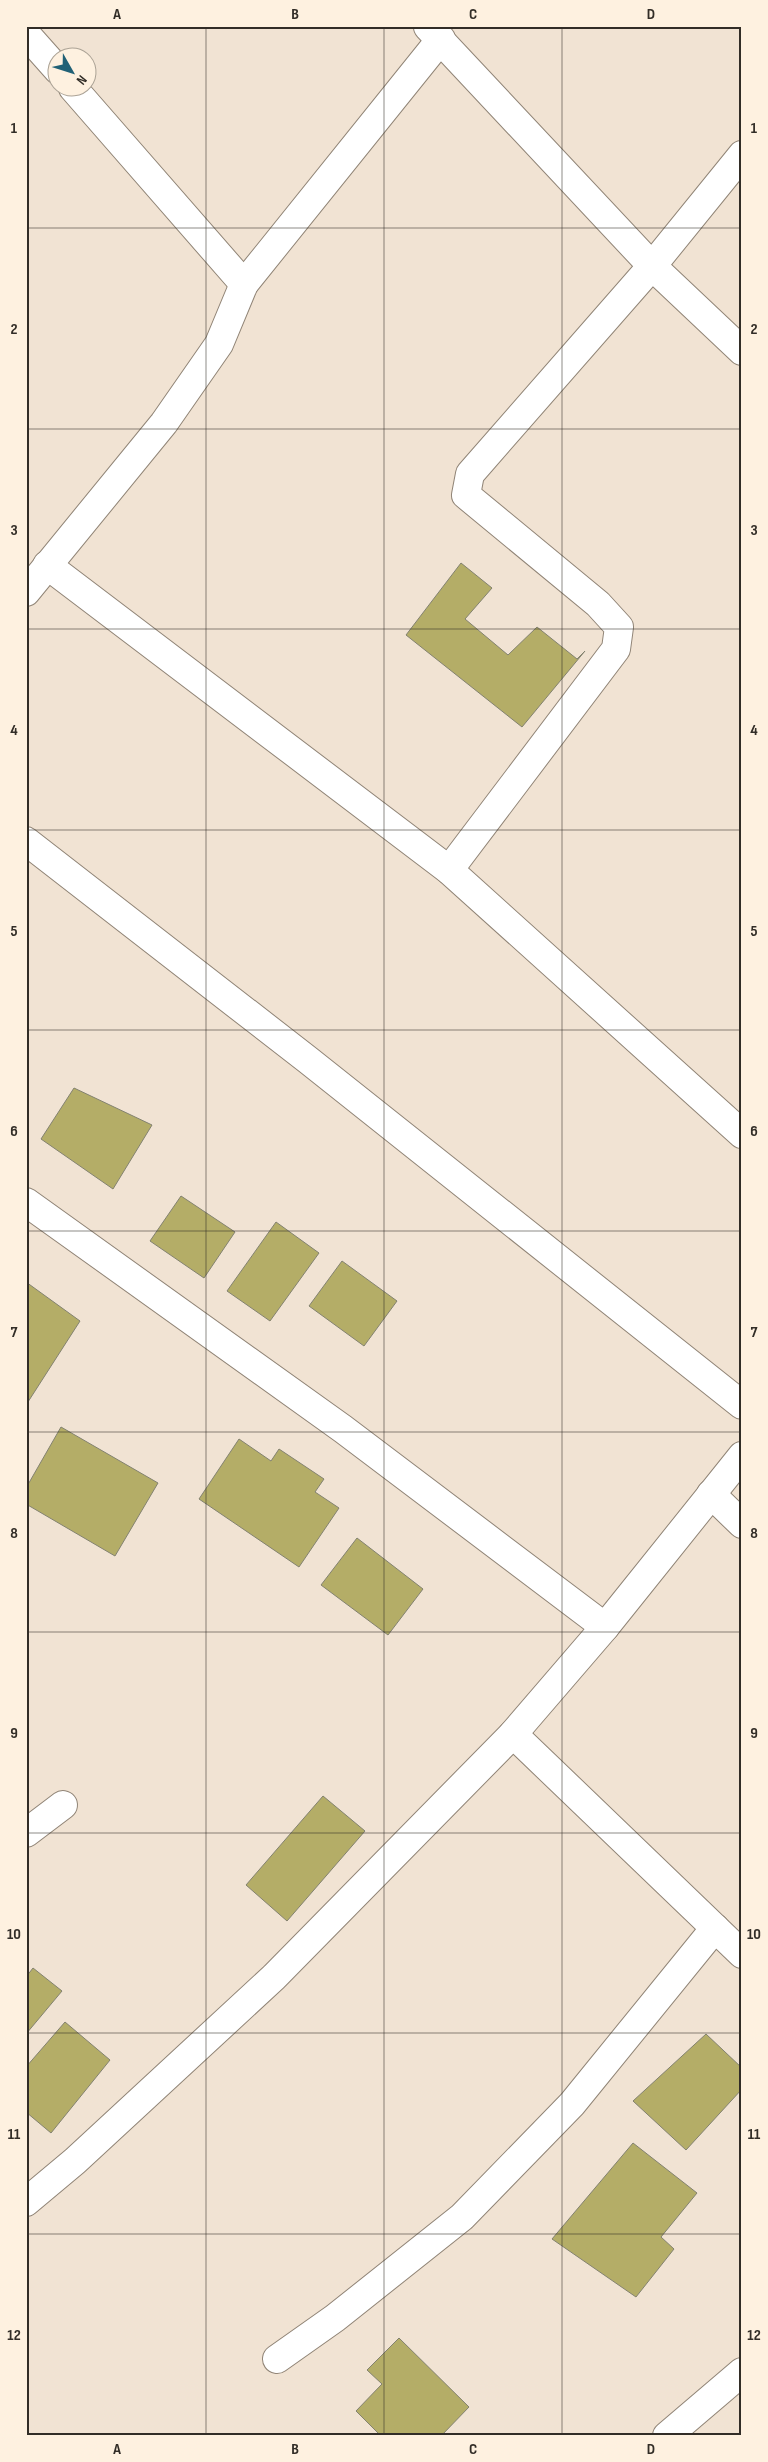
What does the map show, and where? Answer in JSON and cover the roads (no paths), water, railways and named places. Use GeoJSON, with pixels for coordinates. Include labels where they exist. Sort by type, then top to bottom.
{"type":"FeatureCollection","features":[{"type":"Feature","properties":{"kind":"street"},"geometry":{"type":"LineString","coordinates":[[26,592],[164,423],[219,344],[244,284],[434,33],[652,266],[742,351]]}},
{"type":"Feature","properties":{"kind":"street"},"geometry":{"type":"LineString","coordinates":[[26,34],[48,59]]}},
{"type":"Feature","properties":{"kind":"street"},"geometry":{"type":"LineString","coordinates":[[82,98],[244,284]]}},
{"type":"Feature","properties":{"kind":"street"},"geometry":{"type":"LineString","coordinates":[[449,870],[616,649],[619,627],[598,604],[466,495],[470,474],[652,266],[742,155]]}},
{"type":"Feature","properties":{"kind":"street"},"geometry":{"type":"LineString","coordinates":[[47,565],[449,870],[742,1134]]}},
{"type":"Feature","properties":{"kind":"street"},"geometry":{"type":"LineString","coordinates":[[26,841],[300,1054],[742,1405]]}},
{"type":"Feature","properties":{"kind":"street"},"geometry":{"type":"LineString","coordinates":[[26,1202],[343,1429],[605,1627]]}},
{"type":"Feature","properties":{"kind":"street"},"geometry":{"type":"LineString","coordinates":[[26,2202],[75,2161],[274,1977],[513,1734],[605,1627],[742,1456]]}},
{"type":"Feature","properties":{"kind":"street"},"geometry":{"type":"LineString","coordinates":[[711,1494],[742,1524]]}},
{"type":"Feature","properties":{"kind":"street"},"geometry":{"type":"LineString","coordinates":[[513,1734],[742,1954]]}},
{"type":"Feature","properties":{"kind":"street"},"geometry":{"type":"LineString","coordinates":[[26,1833],[63,1805]]}},
{"type":"Feature","properties":{"kind":"street"},"geometry":{"type":"LineString","coordinates":[[277,2359],[335,2318],[462,2217],[572,2104],[715,1928]]}},
{"type":"Feature","properties":{"kind":"street"},"geometry":{"type":"LineString","coordinates":[[667,2436],[742,2372]]}}]}
